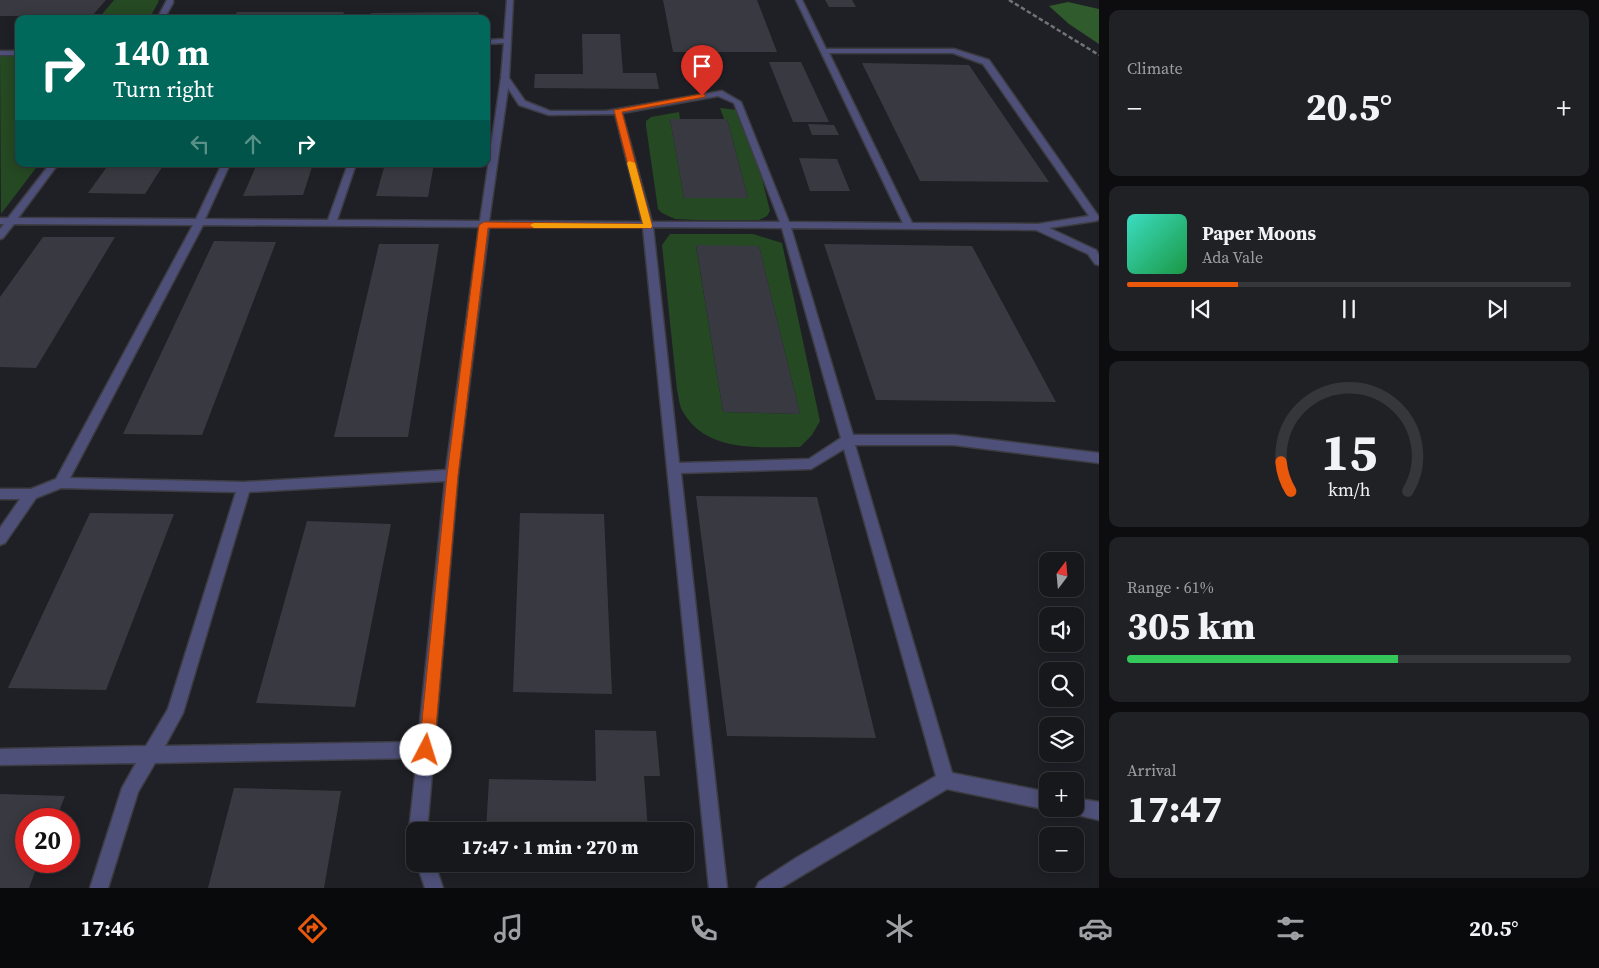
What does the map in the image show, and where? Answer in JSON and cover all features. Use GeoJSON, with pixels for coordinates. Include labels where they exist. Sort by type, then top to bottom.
{"type":"FeatureCollection","features":[{"type":"Feature","properties":{"kind":"street"},"geometry":{"type":"LineString","coordinates":[[162,15],[170,0]]}},
{"type":"Feature","properties":{"kind":"street"},"geometry":{"type":"LineString","coordinates":[[419,822],[452,475],[505,78],[510,0]]}},
{"type":"Feature","properties":{"kind":"street"},"geometry":{"type":"LineString","coordinates":[[799,0],[909,226]]}},
{"type":"Feature","properties":{"kind":"street"},"geometry":{"type":"LineString","coordinates":[[490,42],[507,41]]}},
{"type":"Feature","properties":{"kind":"street"},"geometry":{"type":"LineString","coordinates":[[5,221],[1038,227],[1095,218],[986,62],[954,51],[824,51]]}},
{"type":"Feature","properties":{"kind":"street"},"geometry":{"type":"LineString","coordinates":[[0,53],[15,53]]}},
{"type":"Feature","properties":{"kind":"street"},"geometry":{"type":"LineString","coordinates":[[505,78],[522,103],[549,113],[606,113],[719,93],[737,102],[786,226],[946,780]]}},
{"type":"Feature","properties":{"kind":"street"},"geometry":{"type":"LineString","coordinates":[[618,110],[648,226],[718,888]]}},
{"type":"Feature","properties":{"kind":"street"},"geometry":{"type":"LineString","coordinates":[[0,236],[5,221],[51,167]]}},
{"type":"Feature","properties":{"kind":"street"},"geometry":{"type":"LineString","coordinates":[[61,483],[198,223],[225,167]]}},
{"type":"Feature","properties":{"kind":"street"},"geometry":{"type":"LineString","coordinates":[[331,224],[351,167]]}},
{"type":"Feature","properties":{"kind":"street"},"geometry":{"type":"LineString","coordinates":[[1038,227],[1092,252],[1099,262]]}},
{"type":"Feature","properties":{"kind":"street"},"geometry":{"type":"LineString","coordinates":[[674,468],[811,464],[848,440],[954,440],[1069,452],[1099,458]]}},
{"type":"Feature","properties":{"kind":"street"},"geometry":{"type":"LineString","coordinates":[[0,494],[31,494],[61,483],[244,487],[452,475]]}},
{"type":"Feature","properties":{"kind":"street"},"geometry":{"type":"LineString","coordinates":[[99,888],[131,788],[174,712],[244,487]]}},
{"type":"Feature","properties":{"kind":"street"},"geometry":{"type":"LineString","coordinates":[[0,539],[31,494]]}},
{"type":"Feature","properties":{"kind":"street"},"geometry":{"type":"LineString","coordinates":[[0,758],[426,750]]}},
{"type":"Feature","properties":{"kind":"street"},"geometry":{"type":"LineString","coordinates":[[765,888],[802,864],[946,780],[1039,799]]}},
{"type":"Feature","properties":{"kind":"street"},"geometry":{"type":"LineString","coordinates":[[1084,808],[1099,811]]}},
{"type":"Feature","properties":{"kind":"street"},"geometry":{"type":"LineString","coordinates":[[429,872],[434,888]]}},
{"type":"Feature","properties":{"kind":"green space"},"geometry":{"type":"Polygon","coordinates":[[[114,0],[159,1],[151,15],[101,15],[114,0]]]}},
{"type":"Feature","properties":{"kind":"green space"},"geometry":{"type":"Polygon","coordinates":[[[1068,2],[1099,9],[1099,44],[1069,24],[1049,6],[1068,2]]]}},
{"type":"Feature","properties":{"kind":"green space"},"geometry":{"type":"Polygon","coordinates":[[[0,56],[15,56],[15,167],[37,167],[1,214],[0,56]]]}},
{"type":"Feature","properties":{"kind":"green space"},"geometry":{"type":"Polygon","coordinates":[[[720,108],[738,110],[746,114],[770,211],[767,216],[759,220],[675,219],[662,213],[658,209],[646,121],[651,117],[679,112],[680,119],[670,119],[684,198],[748,198],[727,119],[724,119],[720,108]]]}},
{"type":"Feature","properties":{"kind":"green space"},"geometry":{"type":"Polygon","coordinates":[[[670,234],[753,234],[782,243],[820,421],[812,435],[800,447],[751,447],[720,441],[706,435],[693,425],[683,412],[677,390],[662,245],[670,234]],[[696,246],[723,412],[800,414],[759,246],[696,246]]]}},
{"type":"Feature","properties":{"kind":"building"},"geometry":{"type":"Polygon","coordinates":[[[0,0],[106,0],[93,15],[0,16],[0,0]]]}},
{"type":"Feature","properties":{"kind":"building"},"geometry":{"type":"Polygon","coordinates":[[[663,0],[757,0],[777,52],[673,52],[663,0]]]}},
{"type":"Feature","properties":{"kind":"building"},"geometry":{"type":"Polygon","coordinates":[[[825,0],[852,0],[856,7],[829,7],[825,0]]]}},
{"type":"Feature","properties":{"kind":"building"},"geometry":{"type":"Polygon","coordinates":[[[237,12],[344,12],[343,15],[235,15],[237,12]]]}},
{"type":"Feature","properties":{"kind":"building"},"geometry":{"type":"Polygon","coordinates":[[[479,12],[479,15],[370,15],[371,13],[479,12]]]}},
{"type":"Feature","properties":{"kind":"building"},"geometry":{"type":"Polygon","coordinates":[[[582,34],[620,34],[623,73],[656,73],[659,89],[534,88],[535,74],[583,74],[582,34]]]}},
{"type":"Feature","properties":{"kind":"building"},"geometry":{"type":"Polygon","coordinates":[[[769,62],[801,62],[829,122],[793,122],[769,62]]]}},
{"type":"Feature","properties":{"kind":"building"},"geometry":{"type":"Polygon","coordinates":[[[862,63],[969,65],[1049,182],[920,181],[862,63]]]}},
{"type":"Feature","properties":{"kind":"building"},"geometry":{"type":"Polygon","coordinates":[[[670,119],[727,119],[748,198],[684,198],[670,119]]]}},
{"type":"Feature","properties":{"kind":"building"},"geometry":{"type":"Polygon","coordinates":[[[808,124],[834,125],[839,135],[812,135],[808,124]]]}},
{"type":"Feature","properties":{"kind":"building"},"geometry":{"type":"Polygon","coordinates":[[[799,158],[837,159],[850,191],[810,191],[799,158]]]}},
{"type":"Feature","properties":{"kind":"building"},"geometry":{"type":"Polygon","coordinates":[[[107,167],[162,167],[145,194],[88,193],[107,167]]]}},
{"type":"Feature","properties":{"kind":"building"},"geometry":{"type":"Polygon","coordinates":[[[256,167],[312,167],[303,195],[243,196],[256,167]]]}},
{"type":"Feature","properties":{"kind":"building"},"geometry":{"type":"Polygon","coordinates":[[[384,167],[433,167],[428,197],[376,196],[384,167]]]}},
{"type":"Feature","properties":{"kind":"building"},"geometry":{"type":"Polygon","coordinates":[[[43,237],[115,237],[36,368],[0,367],[0,297],[43,237]]]}},
{"type":"Feature","properties":{"kind":"building"},"geometry":{"type":"Polygon","coordinates":[[[214,241],[276,242],[202,435],[123,434],[214,241]]]}},
{"type":"Feature","properties":{"kind":"building"},"geometry":{"type":"Polygon","coordinates":[[[379,244],[439,244],[408,437],[334,437],[379,244]]]}},
{"type":"Feature","properties":{"kind":"building"},"geometry":{"type":"Polygon","coordinates":[[[824,244],[972,246],[1056,402],[876,400],[824,244]]]}},
{"type":"Feature","properties":{"kind":"building"},"geometry":{"type":"Polygon","coordinates":[[[696,245],[759,246],[800,414],[723,412],[696,245]]]}},
{"type":"Feature","properties":{"kind":"building"},"geometry":{"type":"Polygon","coordinates":[[[696,496],[817,497],[876,738],[727,736],[696,496]]]}},
{"type":"Feature","properties":{"kind":"building"},"geometry":{"type":"Polygon","coordinates":[[[90,513],[174,514],[106,690],[8,688],[90,513]]]}},
{"type":"Feature","properties":{"kind":"building"},"geometry":{"type":"Polygon","coordinates":[[[520,513],[604,514],[612,694],[513,692],[520,513]]]}},
{"type":"Feature","properties":{"kind":"building"},"geometry":{"type":"Polygon","coordinates":[[[307,521],[391,524],[355,707],[256,703],[307,521]]]}},
{"type":"Feature","properties":{"kind":"building"},"geometry":{"type":"Polygon","coordinates":[[[595,730],[656,731],[660,776],[644,776],[647,822],[487,822],[489,779],[596,781],[595,730]]]}},
{"type":"Feature","properties":{"kind":"building"},"geometry":{"type":"Polygon","coordinates":[[[234,788],[341,791],[324,888],[208,888],[234,788]]]}},
{"type":"Feature","properties":{"kind":"building"},"geometry":{"type":"Polygon","coordinates":[[[0,794],[65,796],[60,808],[15,808],[15,873],[35,873],[29,888],[0,888],[0,794]]]}},
{"type":"Feature","properties":{"kind":"railway"},"geometry":{"type":"LineString","coordinates":[[1009,0],[1099,55]]}},
{"type":"Feature","properties":{"kind":"slow traffic"},"geometry":{"type":"LineString","coordinates":[[534,225],[648,226],[631,163]]}},
{"type":"Feature","properties":{"kind":"route"},"geometry":{"type":"LineString","coordinates":[[426,750],[452,475],[484,225],[648,226],[618,110],[702,96]]}}]}
